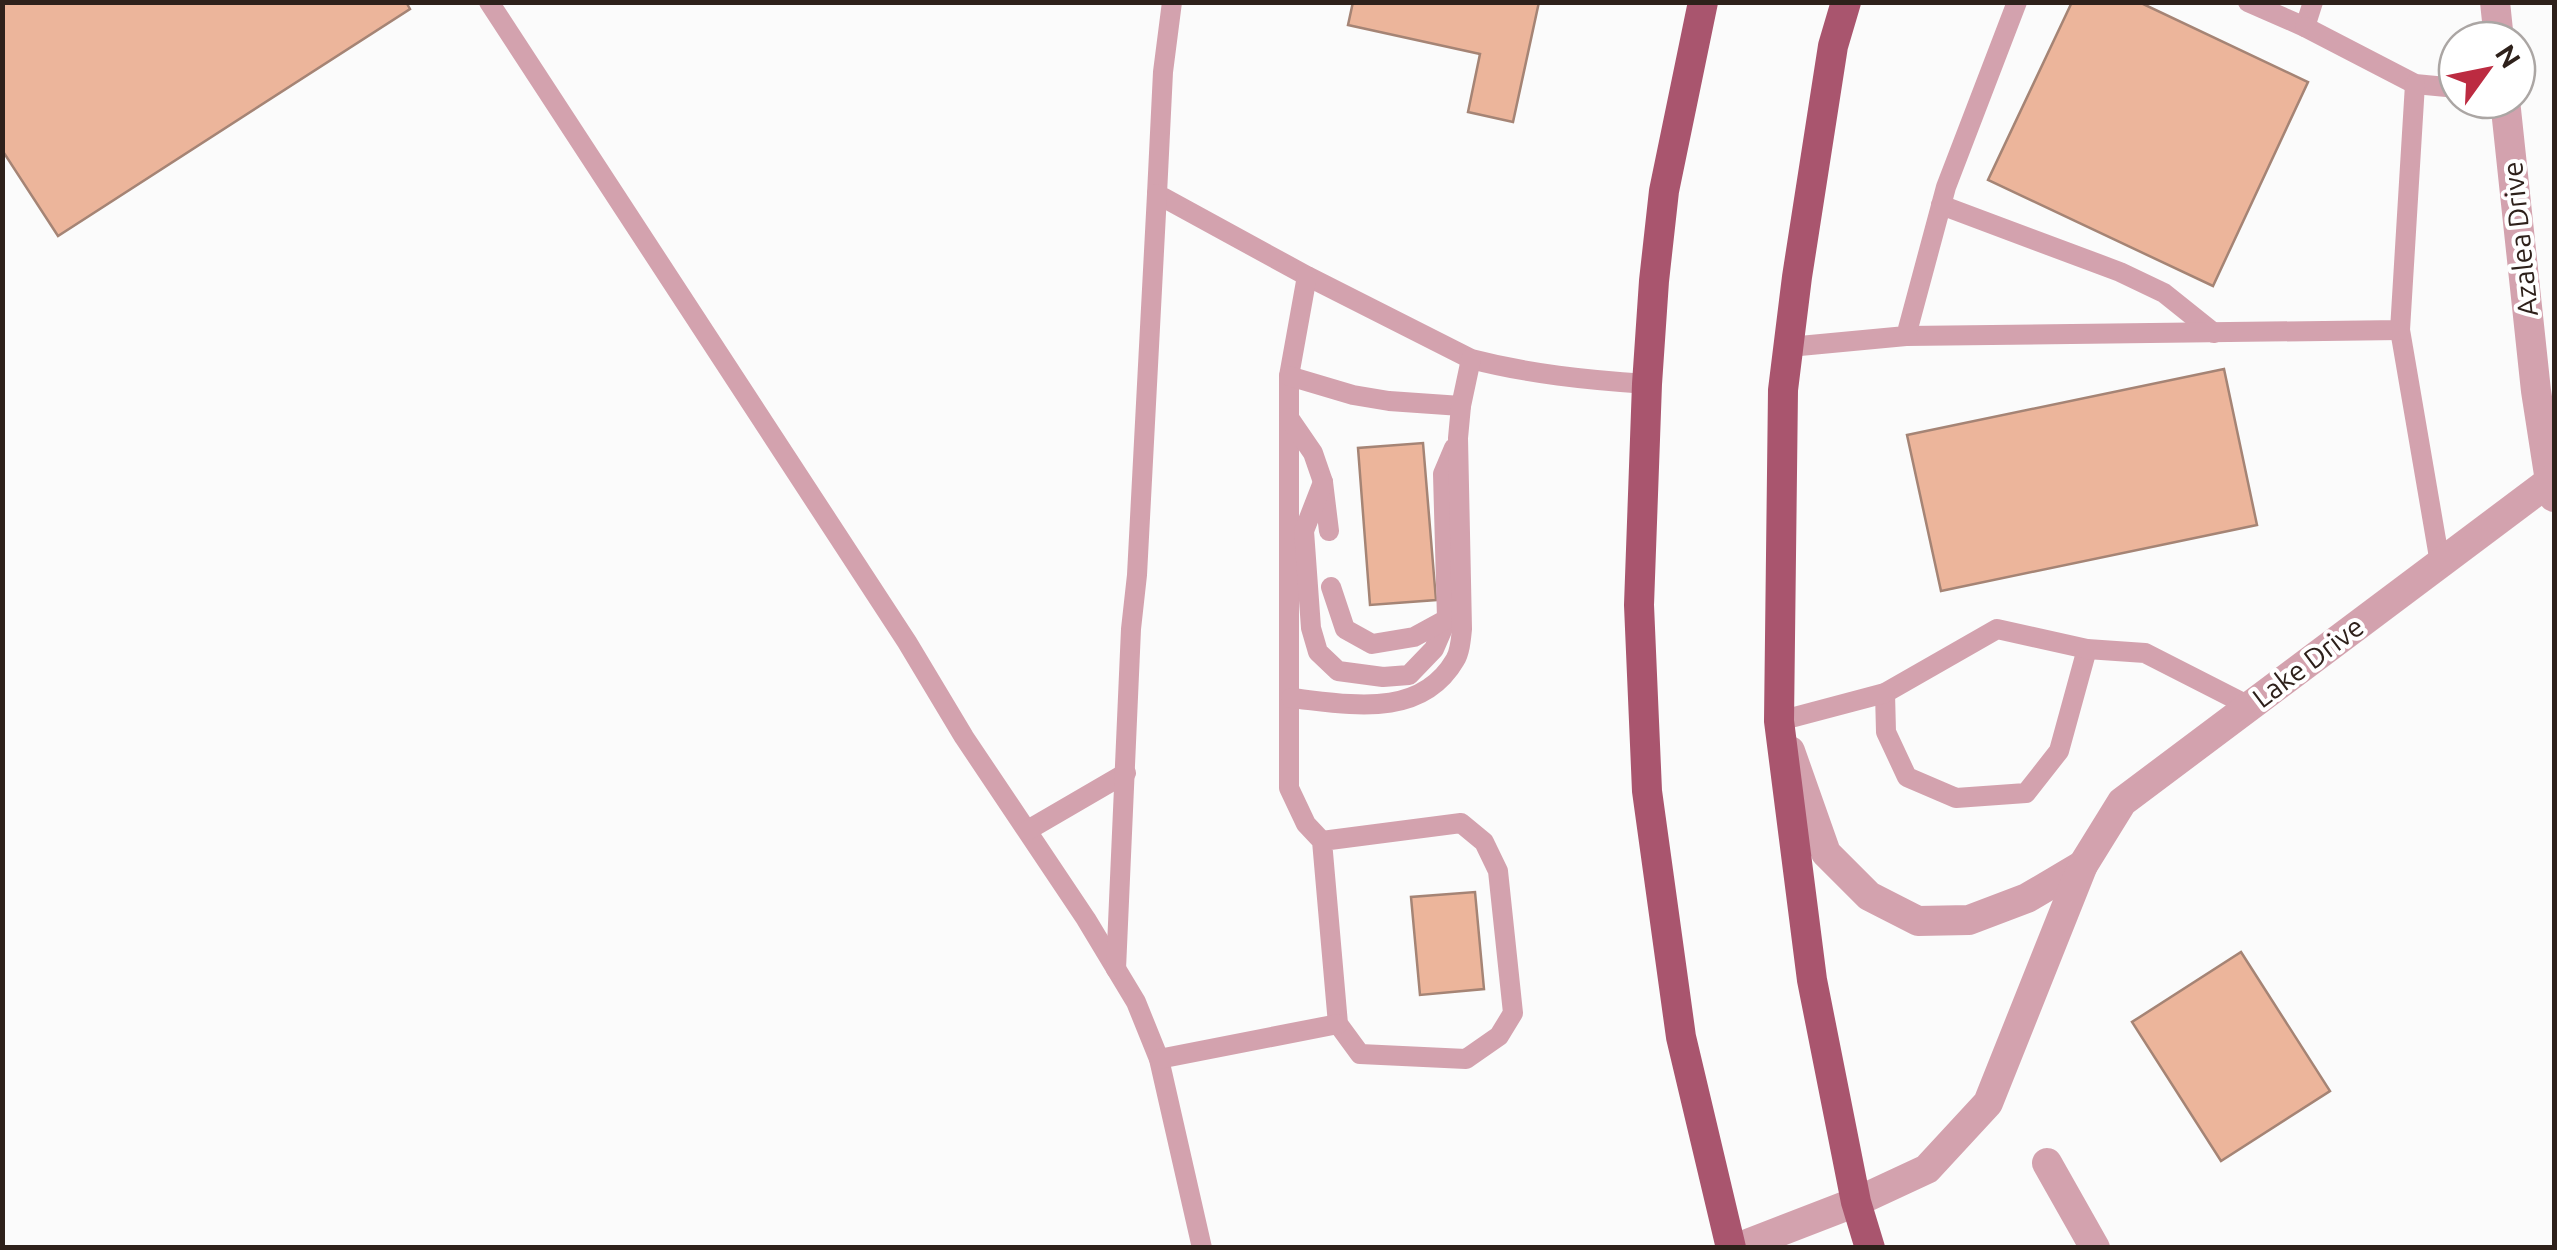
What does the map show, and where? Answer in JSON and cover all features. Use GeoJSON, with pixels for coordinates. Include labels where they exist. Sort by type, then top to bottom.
{"type":"FeatureCollection","features":[{"type":"Feature","properties":{"kind":"main road"},"geometry":{"type":"LineString","coordinates":[[1704,2],[1664,191],[1654,281],[1639,605],[1647,791],[1680,1037],[1734,1248]]}},
{"type":"Feature","properties":{"kind":"main road"},"geometry":{"type":"LineString","coordinates":[[1846,2],[1834,46],[1797,277],[1784,390],[1779,720],[1812,980],[1856,1202],[1870,1248]]}},
{"type":"Feature","properties":{"kind":"street","name":"Azalea Drive"},"geometry":{"type":"LineString","coordinates":[[2508,120],[2536,390],[2553,486]]}},
{"type":"Feature","properties":{"kind":"street","name":"Lake Drive"},"geometry":{"type":"LineString","coordinates":[[1734,1248],[1856,1202],[1927,1169],[1988,1103],[2083,865],[2122,802],[2440,563],[2553,486]]}},
{"type":"Feature","properties":{"kind":"street","name":"Lake Drive"},"geometry":{"type":"LineString","coordinates":[[1779,720],[1826,854],[1869,896],[1918,921],[1969,920],[2028,898],[2083,865]]}},
{"type":"Feature","properties":{"kind":"street"},"geometry":{"type":"LineString","coordinates":[[2047,1162],[2095,1248]]}},
{"type":"Feature","properties":{"kind":"lane"},"geometry":{"type":"LineString","coordinates":[[490,2],[1136,1002],[1159,1059],[1202,1248]]}},
{"type":"Feature","properties":{"kind":"lane"},"geometry":{"type":"LineString","coordinates":[[1116,969],[1131,629],[1164,72],[1172,2]]}},
{"type":"Feature","properties":{"kind":"lane"},"geometry":{"type":"LineString","coordinates":[[1906,336],[1941,205],[2017,2]]}},
{"type":"Feature","properties":{"kind":"lane"},"geometry":{"type":"LineString","coordinates":[[2248,2],[2415,84],[2437,86]]}},
{"type":"Feature","properties":{"kind":"lane"},"geometry":{"type":"LineString","coordinates":[[2305,28],[2314,2]]}},
{"type":"Feature","properties":{"kind":"lane"},"geometry":{"type":"LineString","coordinates":[[2415,84],[2400,330],[2440,563]]}},
{"type":"Feature","properties":{"kind":"lane"},"geometry":{"type":"LineString","coordinates":[[1157,194],[1471,359],[1584,380],[1647,384]]}},
{"type":"Feature","properties":{"kind":"lane"},"geometry":{"type":"LineString","coordinates":[[1941,205],[2120,272],[2164,293],[2214,333]]}},
{"type":"Feature","properties":{"kind":"lane"},"geometry":{"type":"LineString","coordinates":[[1307,276],[1289,376],[1289,788],[1306,824],[1322,842],[1338,1024],[1360,1054],[1466,1059],[1500,1036],[1513,1012],[1498,871],[1484,842],[1462,823],[1322,842]]}},
{"type":"Feature","properties":{"kind":"lane"},"geometry":{"type":"LineString","coordinates":[[1789,347],[1906,336],[2400,330]]}},
{"type":"Feature","properties":{"kind":"lane"},"geometry":{"type":"LineString","coordinates":[[1290,698],[1364,706],[1408,700],[1434,684],[1457,658],[1462,629],[1458,438],[1471,359]]}},
{"type":"Feature","properties":{"kind":"lane"},"geometry":{"type":"LineString","coordinates":[[1289,376],[1353,396],[1461,406]]}},
{"type":"Feature","properties":{"kind":"lane"},"geometry":{"type":"LineString","coordinates":[[1289,418],[1313,453],[1323,482],[1330,531]]}},
{"type":"Feature","properties":{"kind":"lane"},"geometry":{"type":"LineString","coordinates":[[1323,482],[1304,531],[1310,628],[1318,652],[1338,670],[1383,677],[1409,675],[1434,649],[1447,619],[1443,474],[1458,438]]}},
{"type":"Feature","properties":{"kind":"lane"},"geometry":{"type":"LineString","coordinates":[[1331,586],[1344,629],[1372,644],[1414,636],[1447,619]]}},
{"type":"Feature","properties":{"kind":"lane"},"geometry":{"type":"LineString","coordinates":[[1779,720],[1885,694],[1998,629],[2087,649],[2145,653],[2249,706]]}},
{"type":"Feature","properties":{"kind":"lane"},"geometry":{"type":"LineString","coordinates":[[1885,694],[1886,732],[1907,777],[1956,798],[2026,793],[2060,751],[2087,649]]}},
{"type":"Feature","properties":{"kind":"lane"},"geometry":{"type":"LineString","coordinates":[[1028,830],[1126,774]]}},
{"type":"Feature","properties":{"kind":"lane"},"geometry":{"type":"LineString","coordinates":[[1159,1059],[1338,1024]]}},
{"type":"Feature","properties":{"kind":"building"},"geometry":{"type":"Polygon","coordinates":[[[2,2],[406,2],[410,9],[58,236],[2,150],[2,2]]]}},
{"type":"Feature","properties":{"kind":"building"},"geometry":{"type":"Polygon","coordinates":[[[1353,2],[1539,2],[1513,122],[1468,112],[1480,54],[1348,25],[1353,2]]]}},
{"type":"Feature","properties":{"kind":"building"},"geometry":{"type":"Polygon","coordinates":[[[2072,2],[2139,2],[2308,82],[2213,286],[1988,180],[2072,2]]]}},
{"type":"Feature","properties":{"kind":"building"},"geometry":{"type":"Polygon","coordinates":[[[2224,369],[2257,525],[1941,591],[1907,435],[2224,369]]]}},
{"type":"Feature","properties":{"kind":"building"},"geometry":{"type":"Polygon","coordinates":[[[1423,443],[1436,600],[1370,605],[1358,448],[1423,443]]]}},
{"type":"Feature","properties":{"kind":"building"},"geometry":{"type":"Polygon","coordinates":[[[1475,892],[1484,989],[1420,995],[1411,897],[1475,892]]]}},
{"type":"Feature","properties":{"kind":"building"},"geometry":{"type":"Polygon","coordinates":[[[2241,952],[2330,1091],[2221,1161],[2132,1022],[2241,952]]]}}]}
